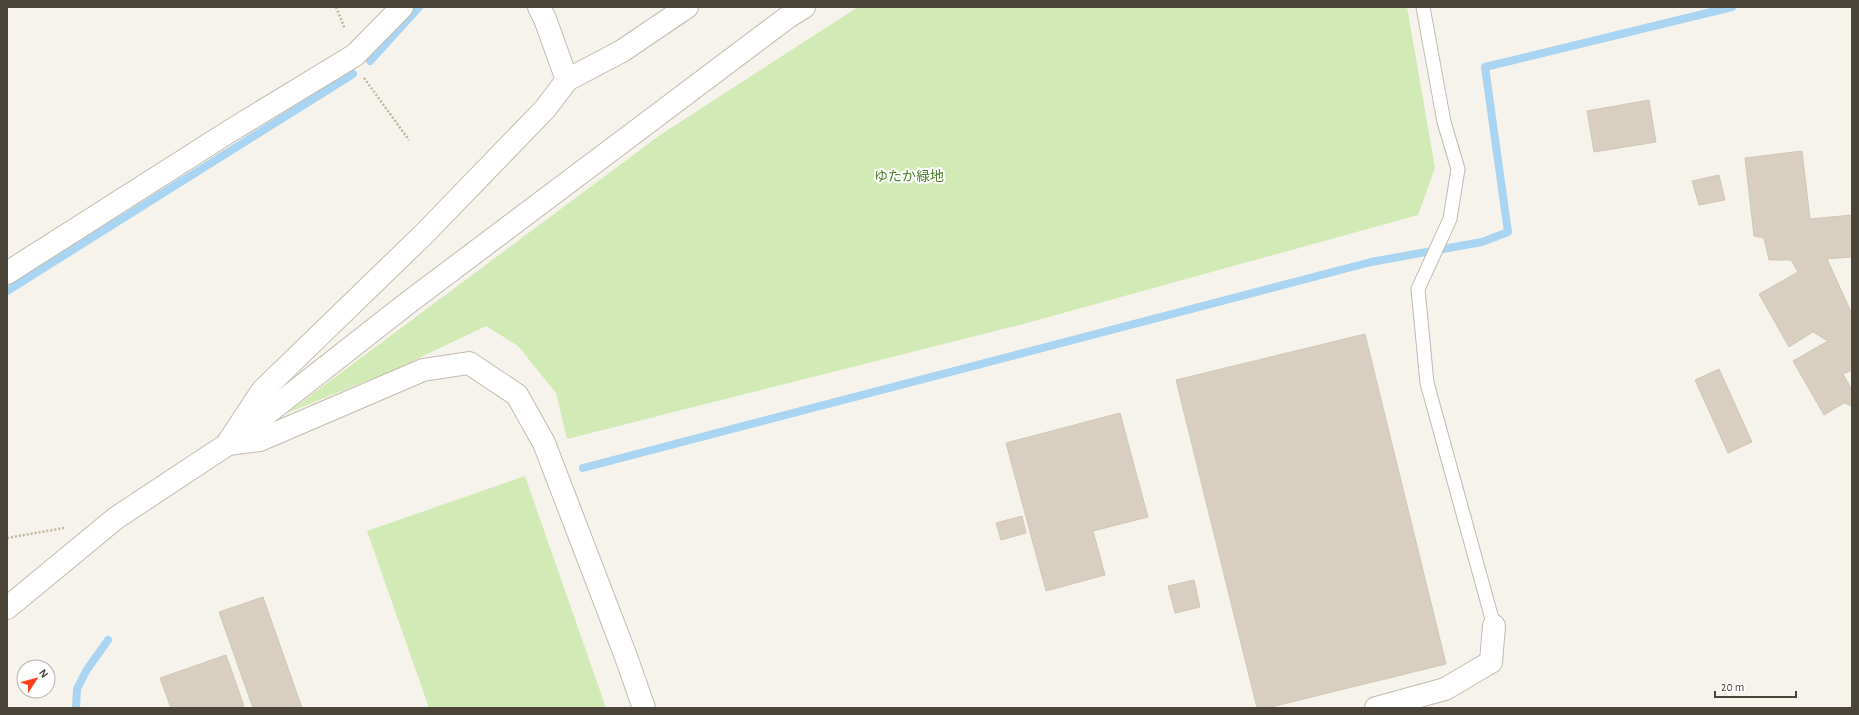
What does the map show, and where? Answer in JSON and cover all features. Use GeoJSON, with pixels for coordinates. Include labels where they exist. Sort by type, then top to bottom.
{"type":"FeatureCollection","features":[{"type":"Feature","properties":{"kind":"street"},"geometry":{"type":"LineString","coordinates":[[7,273],[230,131],[355,55],[402,7]]}},
{"type":"Feature","properties":{"kind":"street"},"geometry":{"type":"LineString","coordinates":[[539,7],[568,80]]}},
{"type":"Feature","properties":{"kind":"street"},"geometry":{"type":"LineString","coordinates":[[228,444],[262,391],[426,233],[545,109],[568,80],[622,51],[687,7]]}},
{"type":"Feature","properties":{"kind":"street"},"geometry":{"type":"LineString","coordinates":[[7,608],[116,518],[228,444],[415,297],[788,17],[804,7]]}},
{"type":"Feature","properties":{"kind":"street"},"geometry":{"type":"LineString","coordinates":[[228,444],[260,440],[423,370],[469,363],[517,395],[544,443],[625,654],[644,708]]}},
{"type":"Feature","properties":{"kind":"street"},"geometry":{"type":"LineString","coordinates":[[1376,708],[1446,689],[1491,662],[1494,626]]}},
{"type":"Feature","properties":{"kind":"lane"},"geometry":{"type":"LineString","coordinates":[[1422,7],[1444,122],[1458,169],[1450,219],[1418,289],[1427,383],[1494,626]]}},
{"type":"Feature","properties":{"kind":"path"},"geometry":{"type":"LineString","coordinates":[[355,55],[366,81],[409,140]]}},
{"type":"Feature","properties":{"kind":"green space","name":"ゆたか緑地"},"geometry":{"type":"Polygon","coordinates":[[[858,7],[1407,7],[1435,168],[1418,215],[1027,323],[567,439],[556,393],[518,346],[486,326],[396,369],[287,413],[660,135],[858,7]]]}},
{"type":"Feature","properties":{"kind":"green space"},"geometry":{"type":"Polygon","coordinates":[[[525,476],[606,708],[429,708],[367,531],[525,476]]]}},
{"type":"Feature","properties":{"kind":"building"},"geometry":{"type":"Polygon","coordinates":[[[1649,100],[1656,142],[1594,152],[1587,111],[1649,100]]]}},
{"type":"Feature","properties":{"kind":"building"},"geometry":{"type":"Polygon","coordinates":[[[1802,151],[1810,219],[1852,215],[1852,257],[1827,259],[1852,314],[1852,370],[1843,374],[1852,390],[1852,406],[1844,403],[1824,415],[1793,361],[1828,341],[1813,332],[1789,347],[1759,294],[1798,272],[1791,260],[1769,260],[1764,238],[1754,236],[1745,158],[1802,151]]]}},
{"type":"Feature","properties":{"kind":"building"},"geometry":{"type":"Polygon","coordinates":[[[1719,175],[1725,200],[1699,205],[1692,181],[1719,175]]]}},
{"type":"Feature","properties":{"kind":"building"},"geometry":{"type":"Polygon","coordinates":[[[1365,334],[1446,664],[1267,708],[1257,708],[1176,380],[1365,334]]]}},
{"type":"Feature","properties":{"kind":"building"},"geometry":{"type":"Polygon","coordinates":[[[1719,369],[1752,442],[1728,453],[1695,380],[1719,369]]]}},
{"type":"Feature","properties":{"kind":"building"},"geometry":{"type":"Polygon","coordinates":[[[1120,413],[1148,517],[1093,531],[1105,575],[1046,591],[1006,443],[1120,413]]]}},
{"type":"Feature","properties":{"kind":"building"},"geometry":{"type":"Polygon","coordinates":[[[1022,516],[1026,533],[1001,540],[996,523],[1022,516]]]}},
{"type":"Feature","properties":{"kind":"building"},"geometry":{"type":"Polygon","coordinates":[[[1194,580],[1200,607],[1175,613],[1168,586],[1194,580]]]}},
{"type":"Feature","properties":{"kind":"building"},"geometry":{"type":"Polygon","coordinates":[[[263,597],[302,708],[253,708],[219,612],[263,597]]]}},
{"type":"Feature","properties":{"kind":"building"},"geometry":{"type":"Polygon","coordinates":[[[226,655],[244,706],[238,708],[171,708],[160,678],[226,655]]]}},
{"type":"Feature","properties":{"kind":"waterway"},"geometry":{"type":"LineString","coordinates":[[370,61],[419,7]]}},
{"type":"Feature","properties":{"kind":"waterway"},"geometry":{"type":"LineString","coordinates":[[583,468],[1371,262],[1482,242],[1508,232],[1485,67],[1732,7]]}},
{"type":"Feature","properties":{"kind":"waterway"},"geometry":{"type":"LineString","coordinates":[[7,291],[353,74]]}},
{"type":"Feature","properties":{"kind":"waterway"},"geometry":{"type":"LineString","coordinates":[[76,708],[77,689],[86,671],[108,640]]}}]}
